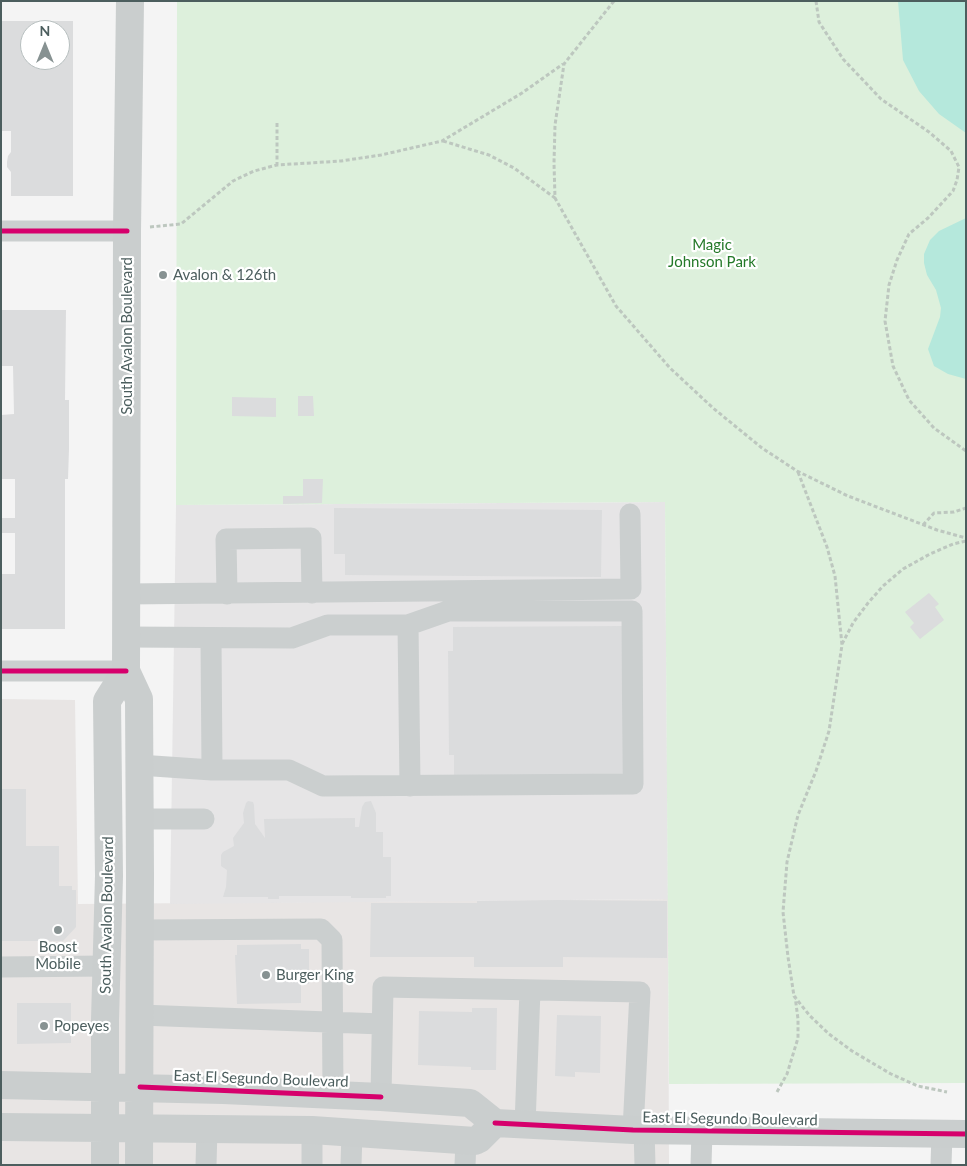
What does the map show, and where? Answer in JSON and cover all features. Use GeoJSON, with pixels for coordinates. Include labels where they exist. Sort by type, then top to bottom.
{"type":"FeatureCollection","features":[{"type":"Feature","properties":{"kind":"main road","name":"South Avalon Boulevard"},"geometry":{"type":"LineString","coordinates":[[130,1],[127,231],[126,671],[139,699],[139,1165]]}},
{"type":"Feature","properties":{"kind":"main road","name":"South Avalon Boulevard"},"geometry":{"type":"LineString","coordinates":[[105,1165],[106,966],[109,876],[107,701],[126,671]]}},
{"type":"Feature","properties":{"kind":"main road","name":"East El Segundo Boulevard"},"geometry":{"type":"LineString","coordinates":[[1,1085],[140,1087],[333,1094],[470,1103],[495,1123],[525,1125],[638,1130],[954,1134]]}},
{"type":"Feature","properties":{"kind":"main road"},"geometry":{"type":"LineString","coordinates":[[1,1127],[312,1130],[352,1133],[465,1153],[495,1123]]}},
{"type":"Feature","properties":{"kind":"street"},"geometry":{"type":"LineString","coordinates":[[1,231],[127,231]]}},
{"type":"Feature","properties":{"kind":"street"},"geometry":{"type":"LineString","coordinates":[[126,594],[631,589],[630,514]]}},
{"type":"Feature","properties":{"kind":"street"},"geometry":{"type":"LineString","coordinates":[[227,594],[226,539],[311,538],[312,592]]}},
{"type":"Feature","properties":{"kind":"street"},"geometry":{"type":"LineString","coordinates":[[126,638],[292,638],[328,625],[408,624],[448,610],[632,610],[633,784],[323,786],[289,770],[212,770],[139,765]]}},
{"type":"Feature","properties":{"kind":"street"},"geometry":{"type":"LineString","coordinates":[[408,624],[410,786]]}},
{"type":"Feature","properties":{"kind":"street"},"geometry":{"type":"LineString","coordinates":[[211,638],[212,770]]}},
{"type":"Feature","properties":{"kind":"street"},"geometry":{"type":"LineString","coordinates":[[1,671],[126,671]]}},
{"type":"Feature","properties":{"kind":"street"},"geometry":{"type":"LineString","coordinates":[[140,819],[204,819]]}},
{"type":"Feature","properties":{"kind":"street"},"geometry":{"type":"LineString","coordinates":[[139,930],[321,929],[332,940],[333,1094]]}},
{"type":"Feature","properties":{"kind":"street"},"geometry":{"type":"LineString","coordinates":[[1,968],[106,966]]}},
{"type":"Feature","properties":{"kind":"street"},"geometry":{"type":"LineString","coordinates":[[381,1097],[382,988],[640,992],[638,1130],[645,1165]]}},
{"type":"Feature","properties":{"kind":"street"},"geometry":{"type":"LineString","coordinates":[[525,1125],[530,990]]}},
{"type":"Feature","properties":{"kind":"street"},"geometry":{"type":"LineString","coordinates":[[140,1016],[382,1024]]}},
{"type":"Feature","properties":{"kind":"street"},"geometry":{"type":"LineString","coordinates":[[206,1165],[207,1129]]}},
{"type":"Feature","properties":{"kind":"street"},"geometry":{"type":"LineString","coordinates":[[312,1130],[312,1165]]}},
{"type":"Feature","properties":{"kind":"street"},"geometry":{"type":"LineString","coordinates":[[701,1165],[702,1131]]}},
{"type":"Feature","properties":{"kind":"street"},"geometry":{"type":"LineString","coordinates":[[351,1165],[352,1133]]}},
{"type":"Feature","properties":{"kind":"street"},"geometry":{"type":"LineString","coordinates":[[941,1165],[954,1134]]}},
{"type":"Feature","properties":{"kind":"path"},"geometry":{"type":"LineString","coordinates":[[127,231],[181,224],[233,181],[254,171],[277,165],[341,161],[381,155],[442,140],[475,123],[522,94],[564,64],[614,1]]}},
{"type":"Feature","properties":{"kind":"path"},"geometry":{"type":"LineString","coordinates":[[816,1],[819,22],[843,59],[881,99],[929,132],[951,151],[959,167],[953,191],[928,218],[909,234],[897,260],[889,285],[885,321],[893,366],[908,400],[934,428],[966,451]]}},
{"type":"Feature","properties":{"kind":"path"},"geometry":{"type":"LineString","coordinates":[[555,198],[555,125],[564,64]]}},
{"type":"Feature","properties":{"kind":"path"},"geometry":{"type":"LineString","coordinates":[[277,123],[277,165]]}},
{"type":"Feature","properties":{"kind":"path"},"geometry":{"type":"LineString","coordinates":[[442,140],[462,148],[489,155],[514,168],[555,198],[616,306],[670,368],[713,408],[762,448],[797,471],[848,496],[966,540]]}},
{"type":"Feature","properties":{"kind":"path"},"geometry":{"type":"LineString","coordinates":[[777,1092],[787,1074],[798,1038],[798,1019],[783,912],[787,862],[798,815],[816,771],[829,731],[842,645],[835,576],[827,547],[797,471]]}},
{"type":"Feature","properties":{"kind":"path"},"geometry":{"type":"LineString","coordinates":[[923,525],[934,513],[954,512],[966,508]]}},
{"type":"Feature","properties":{"kind":"path"},"geometry":{"type":"LineString","coordinates":[[842,645],[853,623],[883,586],[904,569],[930,554],[966,540]]}},
{"type":"Feature","properties":{"kind":"path"},"geometry":{"type":"LineString","coordinates":[[794,996],[810,1016],[829,1034],[852,1051],[909,1082],[947,1092]]}},
{"type":"Feature","properties":{"kind":"shaded area"},"geometry":{"type":"Polygon","coordinates":[[[898,1],[966,1],[966,133],[939,114],[919,91],[903,60],[898,1]]]}},
{"type":"Feature","properties":{"kind":"shaded area"},"geometry":{"type":"Polygon","coordinates":[[[966,218],[966,379],[948,374],[934,366],[928,349],[940,317],[941,308],[936,290],[927,275],[924,254],[930,240],[939,231],[966,218]]]}},
{"type":"Feature","properties":{"kind":"shaded area"},"geometry":{"type":"Polygon","coordinates":[[[665,502],[668,899],[170,904],[176,505],[665,502]]]}},
{"type":"Feature","properties":{"kind":"shaded area"},"geometry":{"type":"Polygon","coordinates":[[[1,699],[75,700],[78,904],[668,899],[669,1165],[1,1165],[1,699]]]}},
{"type":"Feature","properties":{"kind":"green space","name":"Magic Johnson Park"},"geometry":{"type":"Polygon","coordinates":[[[177,1],[966,1],[966,1083],[669,1084],[665,502],[176,505],[177,1]]]}},
{"type":"Feature","properties":{"kind":"building"},"geometry":{"type":"Polygon","coordinates":[[[1,21],[20,21],[20,70],[70,70],[70,21],[73,21],[73,196],[11,196],[11,172],[7,167],[7,162],[11,152],[11,131],[1,131],[1,21]]]}},
{"type":"Feature","properties":{"kind":"building"},"geometry":{"type":"Polygon","coordinates":[[[1,310],[66,310],[65,400],[69,400],[69,449],[68,479],[65,479],[65,629],[1,629],[1,574],[15,574],[15,533],[1,533],[1,518],[15,518],[15,479],[1,479],[1,415],[14,414],[13,366],[1,366],[1,310]]]}},
{"type":"Feature","properties":{"kind":"building"},"geometry":{"type":"Polygon","coordinates":[[[298,396],[313,396],[314,416],[298,416],[298,396]]]}},
{"type":"Feature","properties":{"kind":"building"},"geometry":{"type":"Polygon","coordinates":[[[232,397],[276,398],[276,417],[232,416],[232,397]]]}},
{"type":"Feature","properties":{"kind":"building"},"geometry":{"type":"Polygon","coordinates":[[[303,479],[323,479],[322,503],[283,504],[283,496],[303,496],[303,479]]]}},
{"type":"Feature","properties":{"kind":"building"},"geometry":{"type":"Polygon","coordinates":[[[334,508],[602,510],[601,577],[345,575],[345,554],[334,554],[334,508]]]}},
{"type":"Feature","properties":{"kind":"building"},"geometry":{"type":"Polygon","coordinates":[[[929,593],[939,604],[935,607],[944,620],[920,639],[910,627],[914,623],[905,612],[929,593]]]}},
{"type":"Feature","properties":{"kind":"building"},"geometry":{"type":"Polygon","coordinates":[[[622,626],[622,776],[454,777],[454,755],[449,755],[448,651],[453,651],[453,627],[622,626]]]}},
{"type":"Feature","properties":{"kind":"building"},"geometry":{"type":"Polygon","coordinates":[[[1,789],[26,789],[26,846],[59,846],[59,886],[72,886],[72,890],[76,890],[76,927],[63,941],[1,941],[1,789]]]}},
{"type":"Feature","properties":{"kind":"building"},"geometry":{"type":"Polygon","coordinates":[[[248,801],[253,802],[255,824],[265,838],[264,819],[355,818],[355,827],[359,827],[362,807],[365,802],[371,801],[376,813],[376,832],[383,832],[383,857],[391,857],[391,896],[386,896],[386,898],[351,898],[351,896],[279,896],[279,899],[268,899],[268,897],[223,897],[226,887],[227,870],[221,866],[221,855],[234,846],[233,838],[244,823],[243,813],[248,801]]]}},
{"type":"Feature","properties":{"kind":"building"},"geometry":{"type":"Polygon","coordinates":[[[477,901],[667,901],[667,958],[563,957],[563,967],[474,967],[474,957],[370,957],[371,903],[477,903],[477,901]]]}},
{"type":"Feature","properties":{"kind":"building"},"geometry":{"type":"Polygon","coordinates":[[[301,944],[301,949],[309,949],[309,984],[301,984],[301,1003],[237,1004],[235,955],[237,955],[237,945],[301,944]]]}},
{"type":"Feature","properties":{"kind":"building"},"geometry":{"type":"Polygon","coordinates":[[[17,1003],[71,1003],[71,1043],[17,1044],[17,1003]]]}},
{"type":"Feature","properties":{"kind":"building"},"geometry":{"type":"Polygon","coordinates":[[[472,1008],[497,1008],[496,1070],[471,1070],[471,1067],[418,1065],[419,1011],[472,1012],[472,1008]]]}},
{"type":"Feature","properties":{"kind":"building"},"geometry":{"type":"Polygon","coordinates":[[[557,1015],[601,1016],[600,1073],[575,1072],[575,1077],[555,1076],[557,1015]]]}},
{"type":"Feature","properties":{"kind":"cycle path"},"geometry":{"type":"LineString","coordinates":[[1,231],[127,231]]}},
{"type":"Feature","properties":{"kind":"cycle path"},"geometry":{"type":"LineString","coordinates":[[1,671],[126,671]]}},
{"type":"Feature","properties":{"kind":"cycle path"},"geometry":{"type":"LineString","coordinates":[[140,1087],[381,1097]]}},
{"type":"Feature","properties":{"kind":"cycle path"},"geometry":{"type":"LineString","coordinates":[[495,1123],[633,1130],[966,1134]]}},
{"type":"Feature","properties":{"kind":"place","name":"Avalon & 126th"},"geometry":{"type":"Point","coordinates":[163,275]}},
{"type":"Feature","properties":{"kind":"place","name":"Boost Mobile"},"geometry":{"type":"Point","coordinates":[58,930]}},
{"type":"Feature","properties":{"kind":"place","name":"Burger King"},"geometry":{"type":"Point","coordinates":[266,975]}},
{"type":"Feature","properties":{"kind":"place","name":"Popeyes"},"geometry":{"type":"Point","coordinates":[44,1026]}}]}
